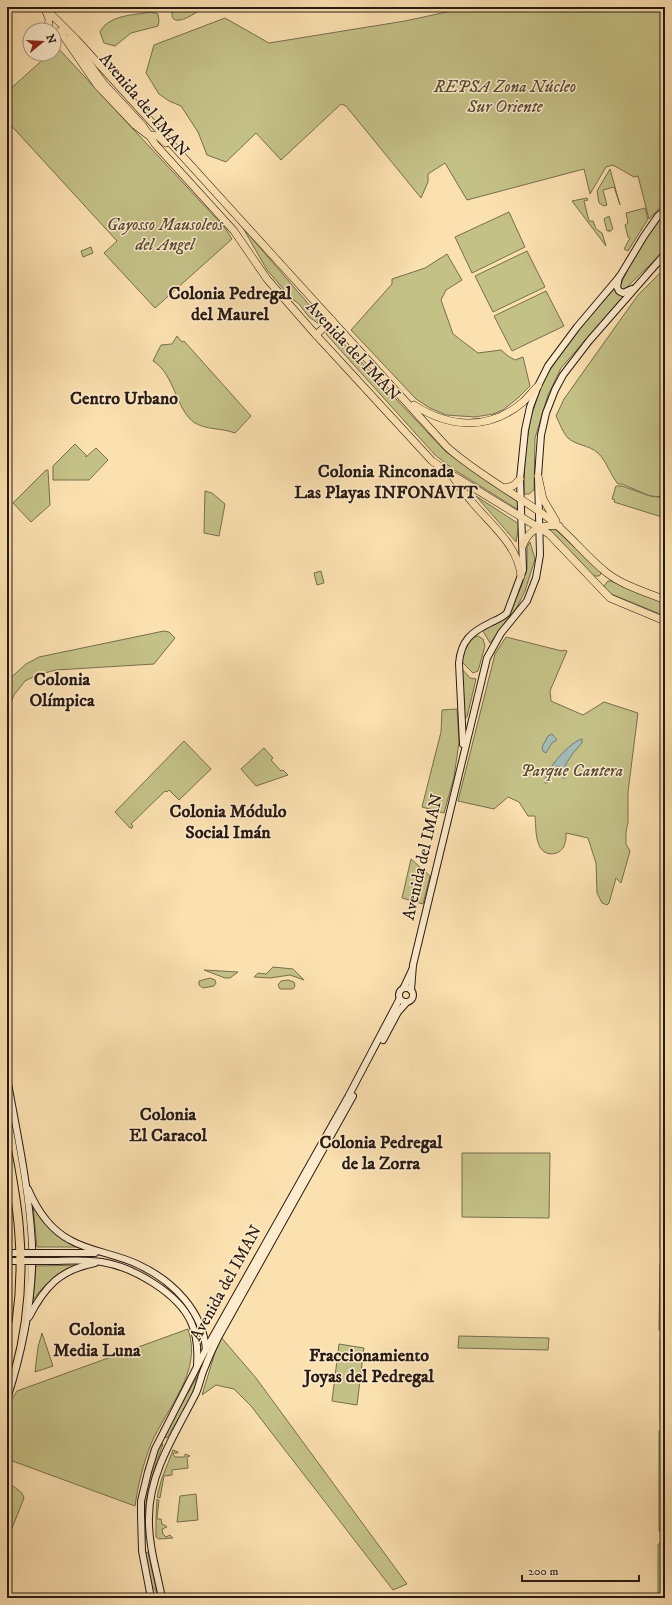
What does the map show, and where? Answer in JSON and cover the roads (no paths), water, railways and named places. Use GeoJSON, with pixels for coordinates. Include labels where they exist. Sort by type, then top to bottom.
{"type":"FeatureCollection","features":[{"type":"Feature","properties":{"kind":"highway"},"geometry":{"type":"LineString","coordinates":[[7,1121],[20,1187],[25,1231],[26,1302],[20,1350]]}},
{"type":"Feature","properties":{"kind":"highway"},"geometry":{"type":"LineString","coordinates":[[7,1150],[18,1218],[21,1264],[16,1322],[7,1369]]}},
{"type":"Feature","properties":{"kind":"highway"},"geometry":{"type":"LineString","coordinates":[[7,1176],[13,1216],[16,1256],[15,1295],[7,1348]]}},
{"type":"Feature","properties":{"kind":"highway"},"geometry":{"type":"LineString","coordinates":[[7,1199],[12,1240],[11,1287],[7,1332]]}},
{"type":"Feature","properties":{"kind":"highway"},"geometry":{"type":"LineString","coordinates":[[7,1382],[20,1328],[25,1281]]}},
{"type":"Feature","properties":{"kind":"highway"},"geometry":{"type":"LineString","coordinates":[[7,1303],[11,1287]]}},
{"type":"Feature","properties":{"kind":"main road"},"geometry":{"type":"LineString","coordinates":[[44,7],[49,22]]}},
{"type":"Feature","properties":{"kind":"main road","name":"Avenida del IMAN"},"geometry":{"type":"LineString","coordinates":[[44,7],[104,84],[143,126],[148,135],[239,236],[267,279],[316,335],[432,460],[450,474],[539,528]]}},
{"type":"Feature","properties":{"kind":"main road","name":"Avenida del IMAN"},"geometry":{"type":"LineString","coordinates":[[63,30],[188,161],[198,174],[406,400],[447,447],[456,455],[521,498],[559,526]]}},
{"type":"Feature","properties":{"kind":"main road"},"geometry":{"type":"LineString","coordinates":[[148,135],[158,136],[162,139],[198,174]]}},
{"type":"Feature","properties":{"kind":"main road"},"geometry":{"type":"LineString","coordinates":[[521,498],[520,478],[525,430],[530,407],[548,366],[577,327],[620,276],[644,236],[658,216],[665,210]]}},
{"type":"Feature","properties":{"kind":"main road"},"geometry":{"type":"LineString","coordinates":[[229,226],[238,217]]}},
{"type":"Feature","properties":{"kind":"main road"},"geometry":{"type":"LineString","coordinates":[[539,511],[538,476],[541,435],[546,413],[560,380],[584,346],[665,254]]}},
{"type":"Feature","properties":{"kind":"main road"},"geometry":{"type":"LineString","coordinates":[[620,276],[617,287],[619,291],[626,292],[635,288]]}},
{"type":"Feature","properties":{"kind":"main road"},"geometry":{"type":"LineString","coordinates":[[316,335],[332,320]]}},
{"type":"Feature","properties":{"kind":"main road"},"geometry":{"type":"LineString","coordinates":[[406,400],[442,420],[456,423],[470,423],[495,418],[509,412],[538,386]]}},
{"type":"Feature","properties":{"kind":"main road"},"geometry":{"type":"LineString","coordinates":[[450,474],[471,501],[510,545],[519,562],[521,576]]}},
{"type":"Feature","properties":{"kind":"main road"},"geometry":{"type":"LineString","coordinates":[[538,476],[543,499],[559,526],[607,573],[629,585],[665,600]]}},
{"type":"Feature","properties":{"kind":"main road"},"geometry":{"type":"LineString","coordinates":[[504,488],[513,486],[520,478]]}},
{"type":"Feature","properties":{"kind":"main road","name":"Avenida del IMAN"},"geometry":{"type":"LineString","coordinates":[[464,752],[458,663],[461,651],[468,638],[476,629],[501,618],[507,613],[521,576],[524,563],[521,498]]}},
{"type":"Feature","properties":{"kind":"main road","name":"Avenida del IMAN"},"geometry":{"type":"LineString","coordinates":[[404,987],[412,968],[488,654],[501,633],[528,601],[536,578],[540,555],[539,511]]}},
{"type":"Feature","properties":{"kind":"main road"},"geometry":{"type":"LineString","coordinates":[[523,545],[529,535],[539,528],[549,525],[559,526]]}},
{"type":"Feature","properties":{"kind":"main road"},"geometry":{"type":"LineString","coordinates":[[539,528],[548,534],[610,598],[665,621]]}},
{"type":"Feature","properties":{"kind":"main road","name":"Avenida del IMAN"},"geometry":{"type":"LineString","coordinates":[[411,990],[412,968]]}},
{"type":"Feature","properties":{"kind":"main road"},"geometry":{"type":"LineString","coordinates":[[404,987],[411,990],[411,997],[406,1002],[399,1000],[400,994],[404,987]]}},
{"type":"Feature","properties":{"kind":"main road","name":"Avenida del IMAN"},"geometry":{"type":"LineString","coordinates":[[151,1598],[142,1551],[141,1501],[155,1449],[206,1348],[348,1097],[399,1000]]}},
{"type":"Feature","properties":{"kind":"main road","name":"Avenida del IMAN"},"geometry":{"type":"LineString","coordinates":[[162,1598],[149,1528],[149,1516],[159,1468],[167,1448],[197,1391],[205,1366],[226,1324],[345,1111],[398,1012],[406,1002]]}},
{"type":"Feature","properties":{"kind":"main road"},"geometry":{"type":"LineString","coordinates":[[7,1078],[26,1182],[32,1243],[27,1320],[7,1399]]}},
{"type":"Feature","properties":{"kind":"main road"},"geometry":{"type":"LineString","coordinates":[[26,1182],[32,1199],[45,1220],[58,1232],[70,1240],[98,1253],[138,1264],[154,1273],[178,1292],[189,1304],[196,1316],[202,1332],[206,1348],[205,1366]]}},
{"type":"Feature","properties":{"kind":"main road"},"geometry":{"type":"LineString","coordinates":[[7,1253],[98,1253]]}},
{"type":"Feature","properties":{"kind":"main road"},"geometry":{"type":"LineString","coordinates":[[7,1261],[102,1262],[124,1268],[141,1276],[171,1297],[185,1311],[191,1322],[195,1335],[197,1352],[196,1370]]}},
{"type":"Feature","properties":{"kind":"main road"},"geometry":{"type":"LineString","coordinates":[[27,1320],[44,1291],[56,1279],[75,1269],[102,1262]]}},
{"type":"Feature","properties":{"kind":"water"},"geometry":{"type":"Polygon","coordinates":[[[552,734],[557,740],[552,743],[546,753],[543,751],[542,747],[548,736],[552,734]]]}},
{"type":"Feature","properties":{"kind":"water"},"geometry":{"type":"Polygon","coordinates":[[[582,739],[582,743],[566,764],[565,778],[563,778],[563,768],[557,766],[547,783],[545,783],[546,777],[553,764],[565,750],[582,739]]]}},
{"type":"Feature","properties":{"kind":"district","name":"Colonia Pedregal del Maurel"},"geometry":{"type":"Point","coordinates":[230,304]}},
{"type":"Feature","properties":{"kind":"district","name":"Centro Urbano"},"geometry":{"type":"Point","coordinates":[124,399]}},
{"type":"Feature","properties":{"kind":"district","name":"Colonia Rinconada Las Playas INFONAVIT"},"geometry":{"type":"Point","coordinates":[386,482]}},
{"type":"Feature","properties":{"kind":"district","name":"Colonia Olímpica"},"geometry":{"type":"Point","coordinates":[62,690]}},
{"type":"Feature","properties":{"kind":"district","name":"Colonia Módulo Social Imán"},"geometry":{"type":"Point","coordinates":[228,822]}},
{"type":"Feature","properties":{"kind":"district","name":"Colonia El Caracol"},"geometry":{"type":"Point","coordinates":[168,1125]}},
{"type":"Feature","properties":{"kind":"district","name":"Colonia Pedregal de la Zorra"},"geometry":{"type":"Point","coordinates":[381,1153]}},
{"type":"Feature","properties":{"kind":"district","name":"Colonia Media Luna"},"geometry":{"type":"Point","coordinates":[97,1340]}},
{"type":"Feature","properties":{"kind":"district","name":"Fraccionamiento Joyas del Pedregal"},"geometry":{"type":"Point","coordinates":[369,1366]}},
{"type":"Feature","properties":{"kind":"park label","name":"REPSA Zona Núcleo Sur Oriente"},"geometry":{"type":"Point","coordinates":[505,97]}},
{"type":"Feature","properties":{"kind":"park label","name":"Gayosso Mausoleos del Angel"},"geometry":{"type":"Point","coordinates":[165,235]}},
{"type":"Feature","properties":{"kind":"park label","name":"Parque Cantera"},"geometry":{"type":"Point","coordinates":[572,771]}}]}
